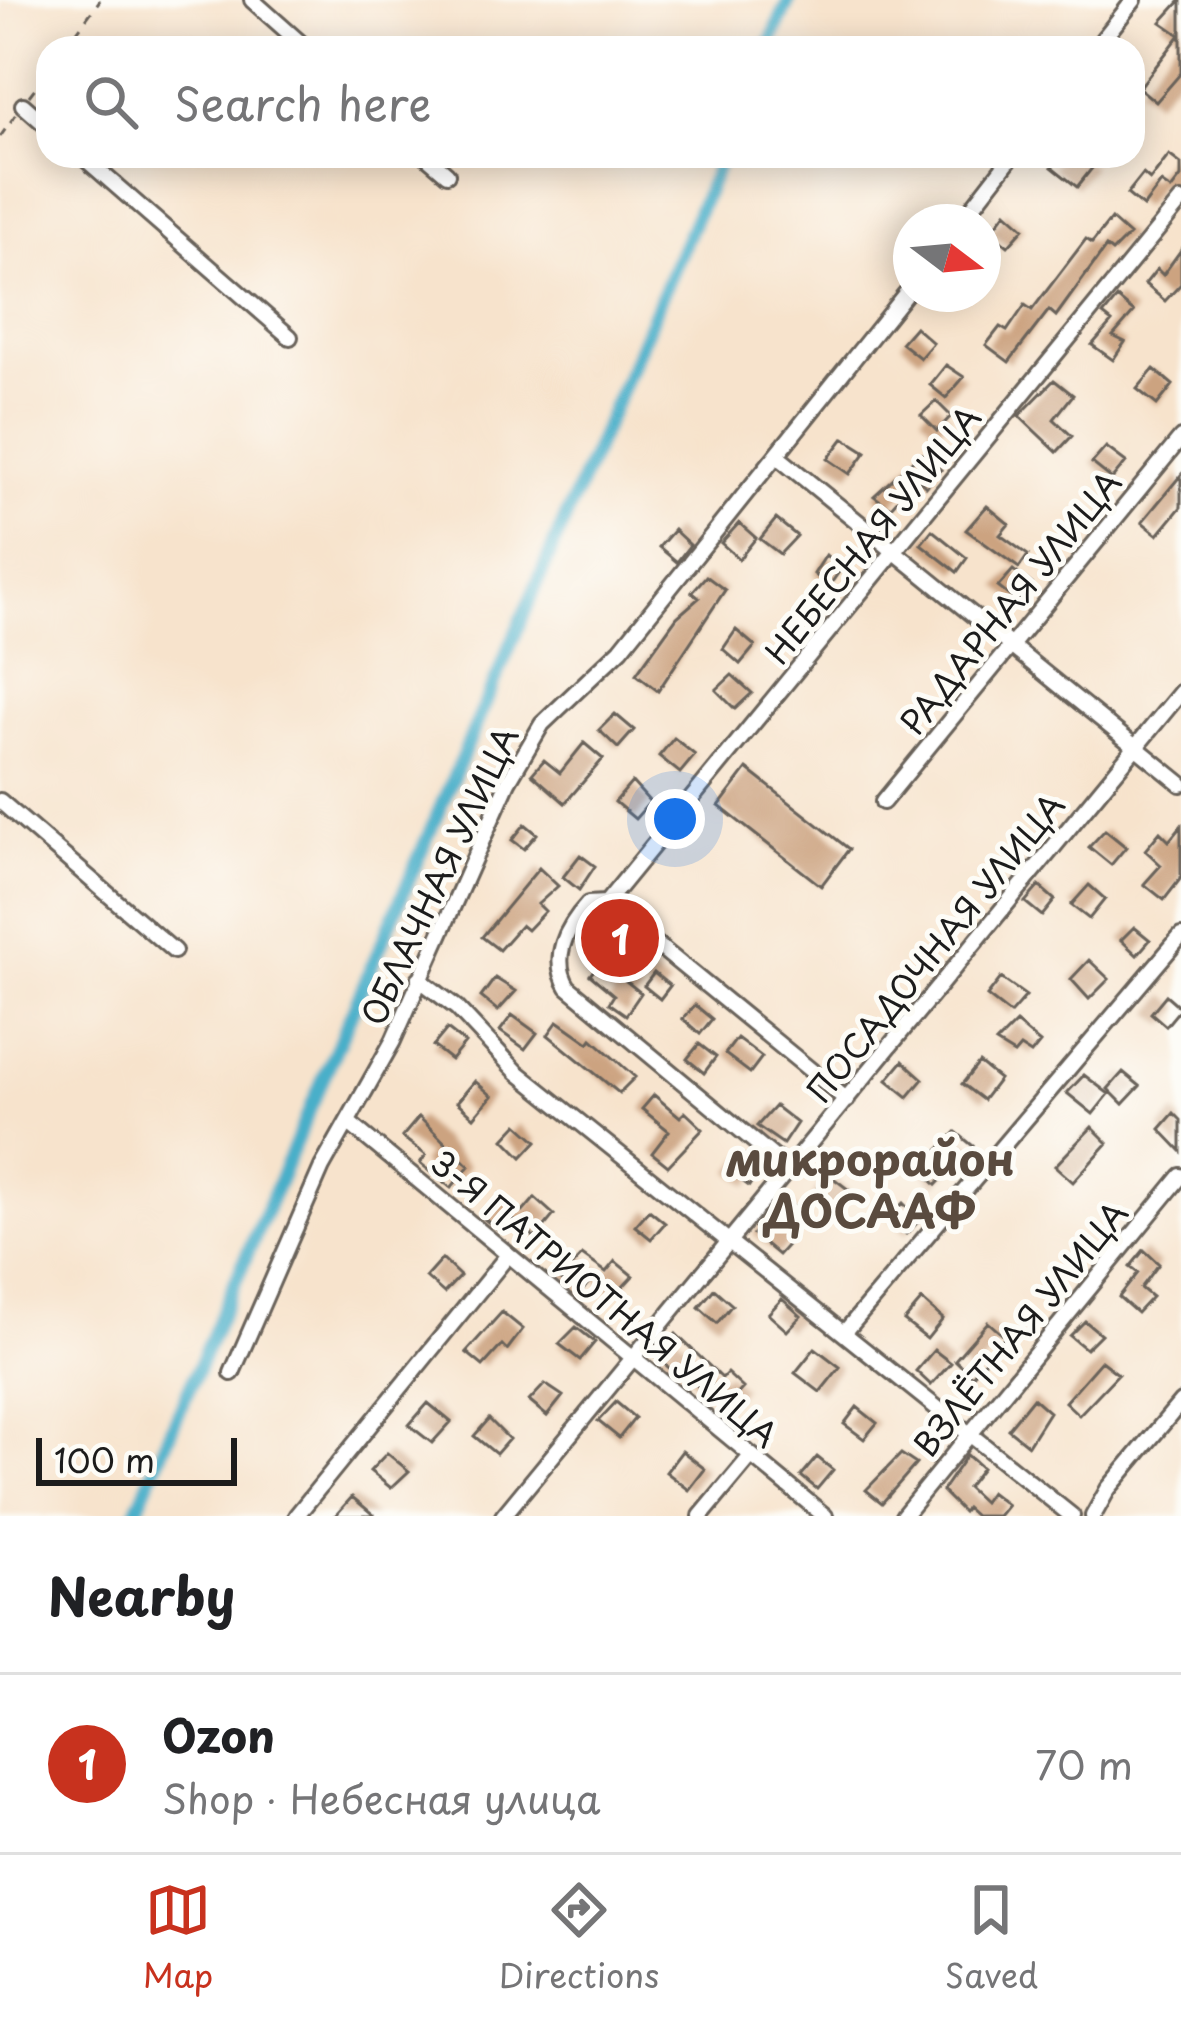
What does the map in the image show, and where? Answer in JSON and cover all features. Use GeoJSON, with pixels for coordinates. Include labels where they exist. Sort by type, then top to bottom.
{"type":"FeatureCollection","features":[{"type":"Feature","properties":{"kind":"street"},"geometry":{"type":"LineString","coordinates":[[252,0],[292,36]]}},
{"type":"Feature","properties":{"kind":"street"},"geometry":{"type":"LineString","coordinates":[[1106,36],[1134,0]]}},
{"type":"Feature","properties":{"kind":"street"},"geometry":{"type":"LineString","coordinates":[[23,105],[36,116]]}},
{"type":"Feature","properties":{"kind":"street"},"geometry":{"type":"LineString","coordinates":[[96,168],[290,337]]}},
{"type":"Feature","properties":{"kind":"street"},"geometry":{"type":"LineString","coordinates":[[440,168],[447,174]]}},
{"type":"Feature","properties":{"kind":"street"},"geometry":{"type":"LineString","coordinates":[[975,204],[1003,168]]}},
{"type":"Feature","properties":{"kind":"street","name":"НЕБЕСНАЯ УЛИЦА"},"geometry":{"type":"LineString","coordinates":[[789,1170],[568,987],[558,971],[558,958],[574,919],[588,904],[606,903],[1181,201]]}},
{"type":"Feature","properties":{"kind":"street","name":"ОБЛАЧНАЯ УЛИЦА"},"geometry":{"type":"LineString","coordinates":[[232,1373],[322,1167],[349,1123],[419,979],[508,782],[542,724],[622,650],[893,309]]}},
{"type":"Feature","properties":{"kind":"street","name":"РАДАРНАЯ УЛИЦА"},"geometry":{"type":"LineString","coordinates":[[883,802],[1181,438]]}},
{"type":"Feature","properties":{"kind":"street"},"geometry":{"type":"LineString","coordinates":[[778,458],[1181,784]]}},
{"type":"Feature","properties":{"kind":"street","name":"ПОСАДОЧНАЯ УЛИЦА"},"geometry":{"type":"LineString","coordinates":[[503,1516],[1181,692]]}},
{"type":"Feature","properties":{"kind":"street"},"geometry":{"type":"LineString","coordinates":[[0,801],[174,951]]}},
{"type":"Feature","properties":{"kind":"street"},"geometry":{"type":"LineString","coordinates":[[606,903],[847,1100]]}},
{"type":"Feature","properties":{"kind":"street"},"geometry":{"type":"LineString","coordinates":[[844,1333],[1181,936]]}},
{"type":"Feature","properties":{"kind":"street"},"geometry":{"type":"LineString","coordinates":[[419,979],[457,1008],[492,1050],[1072,1516]]}},
{"type":"Feature","properties":{"kind":"street","name":"3-Я ПАТРИОТНАЯ УЛИЦА"},"geometry":{"type":"LineString","coordinates":[[349,1123],[825,1516]]}},
{"type":"Feature","properties":{"kind":"street","name":"ВЗЛЁТНАЯ УЛИЦА"},"geometry":{"type":"LineString","coordinates":[[903,1516],[1181,1176]]}},
{"type":"Feature","properties":{"kind":"street"},"geometry":{"type":"LineString","coordinates":[[296,1516],[508,1255]]}},
{"type":"Feature","properties":{"kind":"street"},"geometry":{"type":"LineString","coordinates":[[1093,1516],[1108,1490],[1181,1402]]}},
{"type":"Feature","properties":{"kind":"street"},"geometry":{"type":"LineString","coordinates":[[701,1516],[751,1456]]}},
{"type":"Feature","properties":{"kind":"path"},"geometry":{"type":"LineString","coordinates":[[74,36],[100,0]]}},
{"type":"Feature","properties":{"kind":"building"},"geometry":{"type":"Polygon","coordinates":[[[1181,0],[1181,73],[1156,102],[1145,93],[1145,80],[1180,35],[1161,22],[1181,0]]]}},
{"type":"Feature","properties":{"kind":"building"},"geometry":{"type":"Polygon","coordinates":[[[1169,155],[1181,164],[1181,177],[1171,190],[1161,183],[1143,207],[1127,194],[1143,174],[1150,180],[1169,155]]]}},
{"type":"Feature","properties":{"kind":"building"},"geometry":{"type":"Polygon","coordinates":[[[1053,168],[1092,168],[1077,187],[1053,168]]]}},
{"type":"Feature","properties":{"kind":"building"},"geometry":{"type":"Polygon","coordinates":[[[1006,212],[1024,228],[1008,246],[1001,240],[1001,219],[1006,212]]]}},
{"type":"Feature","properties":{"kind":"building"},"geometry":{"type":"Polygon","coordinates":[[[1111,219],[1129,235],[1112,252],[1106,247],[1056,316],[1049,310],[1009,362],[986,345],[1000,327],[1007,331],[1025,305],[1032,310],[1086,239],[1092,243],[1111,219]]]}},
{"type":"Feature","properties":{"kind":"building"},"geometry":{"type":"Polygon","coordinates":[[[1181,250],[1181,284],[1165,301],[1145,284],[1157,269],[1163,275],[1181,250]]]}},
{"type":"Feature","properties":{"kind":"building"},"geometry":{"type":"Polygon","coordinates":[[[1117,298],[1134,312],[1113,336],[1125,342],[1113,360],[1092,345],[1112,322],[1103,315],[1117,298]]]}},
{"type":"Feature","properties":{"kind":"building"},"geometry":{"type":"Polygon","coordinates":[[[915,327],[933,343],[920,358],[901,343],[915,327]]]}},
{"type":"Feature","properties":{"kind":"building"},"geometry":{"type":"Polygon","coordinates":[[[946,365],[964,377],[946,398],[930,385],[946,365]]]}},
{"type":"Feature","properties":{"kind":"building"},"geometry":{"type":"Polygon","coordinates":[[[1154,369],[1173,385],[1157,405],[1137,389],[1154,369]]]}},
{"type":"Feature","properties":{"kind":"building"},"geometry":{"type":"Polygon","coordinates":[[[1054,380],[1073,395],[1054,419],[1072,436],[1057,452],[1019,416],[1054,380]]]}},
{"type":"Feature","properties":{"kind":"building"},"geometry":{"type":"Polygon","coordinates":[[[936,401],[951,416],[937,431],[921,415],[936,401]]]}},
{"type":"Feature","properties":{"kind":"building"},"geometry":{"type":"Polygon","coordinates":[[[844,438],[866,452],[850,474],[828,459],[844,438]]]}},
{"type":"Feature","properties":{"kind":"building"},"geometry":{"type":"Polygon","coordinates":[[[1106,447],[1126,462],[1112,479],[1092,463],[1106,447]]]}},
{"type":"Feature","properties":{"kind":"building"},"geometry":{"type":"Polygon","coordinates":[[[921,453],[941,470],[926,487],[917,478],[890,508],[874,496],[921,453]]]}},
{"type":"Feature","properties":{"kind":"building"},"geometry":{"type":"Polygon","coordinates":[[[1181,475],[1181,507],[1158,535],[1142,522],[1181,475]]]}},
{"type":"Feature","properties":{"kind":"building"},"geometry":{"type":"Polygon","coordinates":[[[987,506],[1009,524],[1000,535],[1028,555],[1019,568],[966,530],[987,506]]]}},
{"type":"Feature","properties":{"kind":"building"},"geometry":{"type":"Polygon","coordinates":[[[776,519],[797,536],[780,554],[760,539],[776,519]]]}},
{"type":"Feature","properties":{"kind":"building"},"geometry":{"type":"Polygon","coordinates":[[[739,523],[756,538],[739,559],[721,543],[739,523]]]}},
{"type":"Feature","properties":{"kind":"building"},"geometry":{"type":"Polygon","coordinates":[[[674,530],[690,545],[677,562],[659,547],[674,530]]]}},
{"type":"Feature","properties":{"kind":"building"},"geometry":{"type":"Polygon","coordinates":[[[932,530],[967,558],[957,572],[921,544],[932,530]]]}},
{"type":"Feature","properties":{"kind":"building"},"geometry":{"type":"Polygon","coordinates":[[[826,555],[841,569],[829,586],[814,574],[826,555]]]}},
{"type":"Feature","properties":{"kind":"building"},"geometry":{"type":"Polygon","coordinates":[[[1013,570],[1032,584],[1017,602],[998,587],[1013,570]]]}},
{"type":"Feature","properties":{"kind":"building"},"geometry":{"type":"Polygon","coordinates":[[[706,576],[725,590],[658,691],[636,674],[677,617],[699,598],[692,592],[706,576]]]}},
{"type":"Feature","properties":{"kind":"building"},"geometry":{"type":"Polygon","coordinates":[[[736,630],[755,646],[740,664],[723,649],[736,630]]]}},
{"type":"Feature","properties":{"kind":"building"},"geometry":{"type":"Polygon","coordinates":[[[732,675],[752,693],[735,709],[716,690],[732,675]]]}},
{"type":"Feature","properties":{"kind":"building"},"geometry":{"type":"Polygon","coordinates":[[[615,714],[634,730],[618,748],[599,730],[615,714]]]}},
{"type":"Feature","properties":{"kind":"building"},"geometry":{"type":"Polygon","coordinates":[[[674,738],[695,755],[680,773],[659,756],[674,738]]]}},
{"type":"Feature","properties":{"kind":"building"},"geometry":{"type":"Polygon","coordinates":[[[584,743],[603,759],[565,803],[532,774],[544,760],[560,773],[584,743]]]}},
{"type":"Feature","properties":{"kind":"building"},"geometry":{"type":"Polygon","coordinates":[[[747,769],[849,849],[821,886],[719,806],[747,769]]]}},
{"type":"Feature","properties":{"kind":"building"},"geometry":{"type":"Polygon","coordinates":[[[632,782],[650,802],[635,819],[615,802],[632,782]]]}},
{"type":"Feature","properties":{"kind":"building"},"geometry":{"type":"Polygon","coordinates":[[[525,824],[537,834],[524,849],[512,840],[525,824]]]}},
{"type":"Feature","properties":{"kind":"building"},"geometry":{"type":"Polygon","coordinates":[[[1181,826],[1181,878],[1164,900],[1144,884],[1161,865],[1145,850],[1160,832],[1169,841],[1181,826]]]}},
{"type":"Feature","properties":{"kind":"building"},"geometry":{"type":"Polygon","coordinates":[[[1105,830],[1126,847],[1111,865],[1089,847],[1105,830]]]}},
{"type":"Feature","properties":{"kind":"building"},"geometry":{"type":"Polygon","coordinates":[[[580,855],[595,866],[579,890],[563,877],[580,855]]]}},
{"type":"Feature","properties":{"kind":"building"},"geometry":{"type":"Polygon","coordinates":[[[539,868],[558,886],[538,904],[545,911],[527,930],[521,925],[499,950],[482,937],[539,868]]]}},
{"type":"Feature","properties":{"kind":"building"},"geometry":{"type":"Polygon","coordinates":[[[1089,885],[1105,899],[1089,919],[1071,905],[1089,885]]]}},
{"type":"Feature","properties":{"kind":"building"},"geometry":{"type":"Polygon","coordinates":[[[1039,886],[1055,900],[1042,916],[1025,902],[1039,886]]]}},
{"type":"Feature","properties":{"kind":"building"},"geometry":{"type":"Polygon","coordinates":[[[605,916],[616,926],[599,943],[590,936],[605,916]]]}},
{"type":"Feature","properties":{"kind":"building"},"geometry":{"type":"Polygon","coordinates":[[[1134,927],[1150,940],[1137,955],[1121,940],[1134,927]]]}},
{"type":"Feature","properties":{"kind":"building"},"geometry":{"type":"Polygon","coordinates":[[[1089,960],[1109,979],[1089,999],[1071,979],[1089,960]]]}},
{"type":"Feature","properties":{"kind":"building"},"geometry":{"type":"Polygon","coordinates":[[[601,961],[641,993],[626,1015],[609,1003],[614,995],[590,975],[601,961]]]}},
{"type":"Feature","properties":{"kind":"building"},"geometry":{"type":"Polygon","coordinates":[[[654,973],[670,986],[660,999],[644,986],[654,973]]]}},
{"type":"Feature","properties":{"kind":"building"},"geometry":{"type":"Polygon","coordinates":[[[495,978],[516,991],[498,1011],[481,997],[495,978]]]}},
{"type":"Feature","properties":{"kind":"building"},"geometry":{"type":"Polygon","coordinates":[[[1001,978],[1026,996],[1010,1014],[987,996],[1001,978]]]}},
{"type":"Feature","properties":{"kind":"building"},"geometry":{"type":"Polygon","coordinates":[[[1166,995],[1181,1008],[1166,1026],[1151,1013],[1166,995]]]}},
{"type":"Feature","properties":{"kind":"building"},"geometry":{"type":"Polygon","coordinates":[[[695,1005],[712,1019],[700,1034],[683,1019],[695,1005]]]}},
{"type":"Feature","properties":{"kind":"building"},"geometry":{"type":"Polygon","coordinates":[[[512,1015],[537,1033],[525,1049],[500,1031],[512,1015]]]}},
{"type":"Feature","properties":{"kind":"building"},"geometry":{"type":"Polygon","coordinates":[[[558,1021],[589,1043],[592,1039],[635,1077],[619,1093],[548,1035],[558,1021]]]}},
{"type":"Feature","properties":{"kind":"building"},"geometry":{"type":"Polygon","coordinates":[[[1016,1023],[1040,1043],[1031,1054],[1020,1047],[1014,1054],[996,1043],[1016,1023]]]}},
{"type":"Feature","properties":{"kind":"building"},"geometry":{"type":"Polygon","coordinates":[[[447,1029],[465,1043],[451,1060],[433,1046],[447,1029]]]}},
{"type":"Feature","properties":{"kind":"building"},"geometry":{"type":"Polygon","coordinates":[[[737,1038],[762,1057],[750,1073],[725,1054],[737,1038]]]}},
{"type":"Feature","properties":{"kind":"building"},"geometry":{"type":"Polygon","coordinates":[[[699,1044],[716,1057],[704,1073],[687,1059],[699,1044]]]}},
{"type":"Feature","properties":{"kind":"building"},"geometry":{"type":"Polygon","coordinates":[[[903,1061],[923,1079],[908,1097],[887,1080],[903,1061]]]}},
{"type":"Feature","properties":{"kind":"building"},"geometry":{"type":"Polygon","coordinates":[[[979,1063],[999,1079],[983,1100],[962,1084],[979,1063]]]}},
{"type":"Feature","properties":{"kind":"building"},"geometry":{"type":"Polygon","coordinates":[[[1123,1072],[1140,1086],[1123,1104],[1108,1089],[1123,1072]]]}},
{"type":"Feature","properties":{"kind":"building"},"geometry":{"type":"Polygon","coordinates":[[[1084,1075],[1109,1094],[1093,1114],[1067,1093],[1084,1075]]]}},
{"type":"Feature","properties":{"kind":"building"},"geometry":{"type":"Polygon","coordinates":[[[475,1081],[492,1096],[474,1117],[457,1102],[475,1081]]]}},
{"type":"Feature","properties":{"kind":"building"},"geometry":{"type":"Polygon","coordinates":[[[654,1095],[680,1117],[685,1112],[703,1129],[668,1166],[652,1153],[669,1131],[642,1109],[654,1095]]]}},
{"type":"Feature","properties":{"kind":"building"},"geometry":{"type":"Polygon","coordinates":[[[775,1106],[797,1123],[783,1144],[757,1126],[775,1106]]]}},
{"type":"Feature","properties":{"kind":"building"},"geometry":{"type":"Polygon","coordinates":[[[1174,1113],[1181,1120],[1181,1151],[1160,1129],[1174,1113]]]}},
{"type":"Feature","properties":{"kind":"building"},"geometry":{"type":"Polygon","coordinates":[[[419,1117],[469,1166],[451,1188],[420,1163],[426,1155],[402,1137],[419,1117]]]}},
{"type":"Feature","properties":{"kind":"building"},"geometry":{"type":"Polygon","coordinates":[[[518,1124],[537,1141],[522,1157],[504,1139],[518,1124]]]}},
{"type":"Feature","properties":{"kind":"building"},"geometry":{"type":"Polygon","coordinates":[[[1092,1127],[1108,1143],[1073,1182],[1055,1166],[1092,1127]]]}},
{"type":"Feature","properties":{"kind":"building"},"geometry":{"type":"Polygon","coordinates":[[[956,1132],[973,1146],[936,1185],[920,1169],[956,1132]]]}},
{"type":"Feature","properties":{"kind":"building"},"geometry":{"type":"Polygon","coordinates":[[[744,1155],[761,1167],[749,1186],[730,1172],[744,1155]]]}},
{"type":"Feature","properties":{"kind":"building"},"geometry":{"type":"Polygon","coordinates":[[[828,1174],[849,1190],[831,1212],[811,1197],[828,1174]]]}},
{"type":"Feature","properties":{"kind":"building"},"geometry":{"type":"Polygon","coordinates":[[[500,1194],[523,1212],[535,1198],[554,1215],[535,1238],[510,1217],[500,1231],[483,1218],[500,1194]]]}},
{"type":"Feature","properties":{"kind":"building"},"geometry":{"type":"Polygon","coordinates":[[[781,1198],[798,1210],[784,1228],[794,1237],[778,1255],[753,1234],[781,1198]]]}},
{"type":"Feature","properties":{"kind":"building"},"geometry":{"type":"Polygon","coordinates":[[[903,1203],[920,1220],[906,1234],[889,1218],[903,1203]]]}},
{"type":"Feature","properties":{"kind":"building"},"geometry":{"type":"Polygon","coordinates":[[[649,1210],[665,1223],[651,1239],[635,1226],[649,1210]]]}},
{"type":"Feature","properties":{"kind":"building"},"geometry":{"type":"Polygon","coordinates":[[[1144,1250],[1159,1264],[1141,1288],[1152,1297],[1137,1313],[1119,1297],[1138,1273],[1130,1267],[1144,1250]]]}},
{"type":"Feature","properties":{"kind":"building"},"geometry":{"type":"Polygon","coordinates":[[[582,1255],[606,1272],[615,1261],[633,1276],[615,1295],[593,1277],[580,1294],[560,1279],[582,1255]]]}},
{"type":"Feature","properties":{"kind":"building"},"geometry":{"type":"Polygon","coordinates":[[[442,1259],[460,1276],[444,1293],[426,1277],[442,1259]]]}},
{"type":"Feature","properties":{"kind":"building"},"geometry":{"type":"Polygon","coordinates":[[[714,1289],[732,1305],[717,1323],[699,1307],[714,1289]]]}},
{"type":"Feature","properties":{"kind":"building"},"geometry":{"type":"Polygon","coordinates":[[[782,1299],[801,1316],[787,1331],[768,1314],[782,1299]]]}},
{"type":"Feature","properties":{"kind":"building"},"geometry":{"type":"Polygon","coordinates":[[[922,1300],[943,1319],[927,1339],[904,1321],[922,1300]]]}},
{"type":"Feature","properties":{"kind":"building"},"geometry":{"type":"Polygon","coordinates":[[[502,1312],[523,1329],[507,1350],[502,1345],[483,1366],[466,1352],[502,1312]]]}},
{"type":"Feature","properties":{"kind":"building"},"geometry":{"type":"Polygon","coordinates":[[[1085,1321],[1101,1334],[1086,1349],[1070,1336],[1085,1321]]]}},
{"type":"Feature","properties":{"kind":"building"},"geometry":{"type":"Polygon","coordinates":[[[988,1322],[1005,1337],[972,1376],[955,1360],[988,1322]]]}},
{"type":"Feature","properties":{"kind":"building"},"geometry":{"type":"Polygon","coordinates":[[[576,1327],[595,1342],[580,1360],[559,1344],[576,1327]]]}},
{"type":"Feature","properties":{"kind":"building"},"geometry":{"type":"Polygon","coordinates":[[[676,1334],[722,1378],[727,1373],[743,1388],[730,1402],[710,1383],[703,1391],[679,1368],[675,1373],[657,1357],[676,1334]]]}},
{"type":"Feature","properties":{"kind":"building"},"geometry":{"type":"Polygon","coordinates":[[[815,1348],[840,1367],[820,1392],[795,1373],[815,1348]]]}},
{"type":"Feature","properties":{"kind":"building"},"geometry":{"type":"Polygon","coordinates":[[[934,1350],[951,1363],[931,1385],[916,1371],[934,1350]]]}},
{"type":"Feature","properties":{"kind":"building"},"geometry":{"type":"Polygon","coordinates":[[[1101,1361],[1118,1374],[1079,1415],[1065,1402],[1101,1361]]]}},
{"type":"Feature","properties":{"kind":"building"},"geometry":{"type":"Polygon","coordinates":[[[545,1384],[563,1396],[547,1416],[529,1401],[545,1384]]]}},
{"type":"Feature","properties":{"kind":"building"},"geometry":{"type":"Polygon","coordinates":[[[1033,1398],[1049,1412],[1028,1445],[1008,1429],[1033,1398]]]}},
{"type":"Feature","properties":{"kind":"building"},"geometry":{"type":"Polygon","coordinates":[[[616,1402],[635,1418],[619,1438],[598,1421],[616,1402]]]}},
{"type":"Feature","properties":{"kind":"building"},"geometry":{"type":"Polygon","coordinates":[[[428,1403],[451,1422],[432,1443],[409,1425],[428,1403]]]}},
{"type":"Feature","properties":{"kind":"building"},"geometry":{"type":"Polygon","coordinates":[[[857,1407],[877,1423],[864,1439],[844,1424],[857,1407]]]}},
{"type":"Feature","properties":{"kind":"building"},"geometry":{"type":"Polygon","coordinates":[[[489,1419],[509,1439],[496,1454],[474,1436],[489,1419]]]}},
{"type":"Feature","properties":{"kind":"building"},"geometry":{"type":"Polygon","coordinates":[[[682,1451],[705,1469],[689,1490],[666,1472],[682,1451]]]}},
{"type":"Feature","properties":{"kind":"building"},"geometry":{"type":"Polygon","coordinates":[[[387,1453],[409,1471],[391,1488],[370,1471],[387,1453]]]}},
{"type":"Feature","properties":{"kind":"building"},"geometry":{"type":"Polygon","coordinates":[[[901,1454],[916,1464],[882,1503],[866,1490],[901,1454]]]}},
{"type":"Feature","properties":{"kind":"building"},"geometry":{"type":"Polygon","coordinates":[[[967,1455],[982,1468],[967,1487],[983,1502],[990,1492],[1007,1505],[998,1516],[975,1516],[966,1508],[963,1512],[942,1491],[967,1455]]]}},
{"type":"Feature","properties":{"kind":"building"},"geometry":{"type":"Polygon","coordinates":[[[817,1457],[833,1470],[817,1489],[801,1476],[817,1457]]]}},
{"type":"Feature","properties":{"kind":"building"},"geometry":{"type":"Polygon","coordinates":[[[352,1497],[375,1516],[335,1516],[352,1497]]]}},
{"type":"Feature","properties":{"kind":"waterway"},"geometry":{"type":"LineString","coordinates":[[773,36],[789,0]]}},
{"type":"Feature","properties":{"kind":"waterway"},"geometry":{"type":"LineString","coordinates":[[134,1516],[717,168]]}},
{"type":"Feature","properties":{"kind":"place","name":"Ozon"},"geometry":{"type":"Point","coordinates":[620,938]}},
{"type":"Feature","properties":{"kind":"district","name":"микрорайон ДОСААФ"},"geometry":{"type":"Point","coordinates":[870,1186]}}]}
